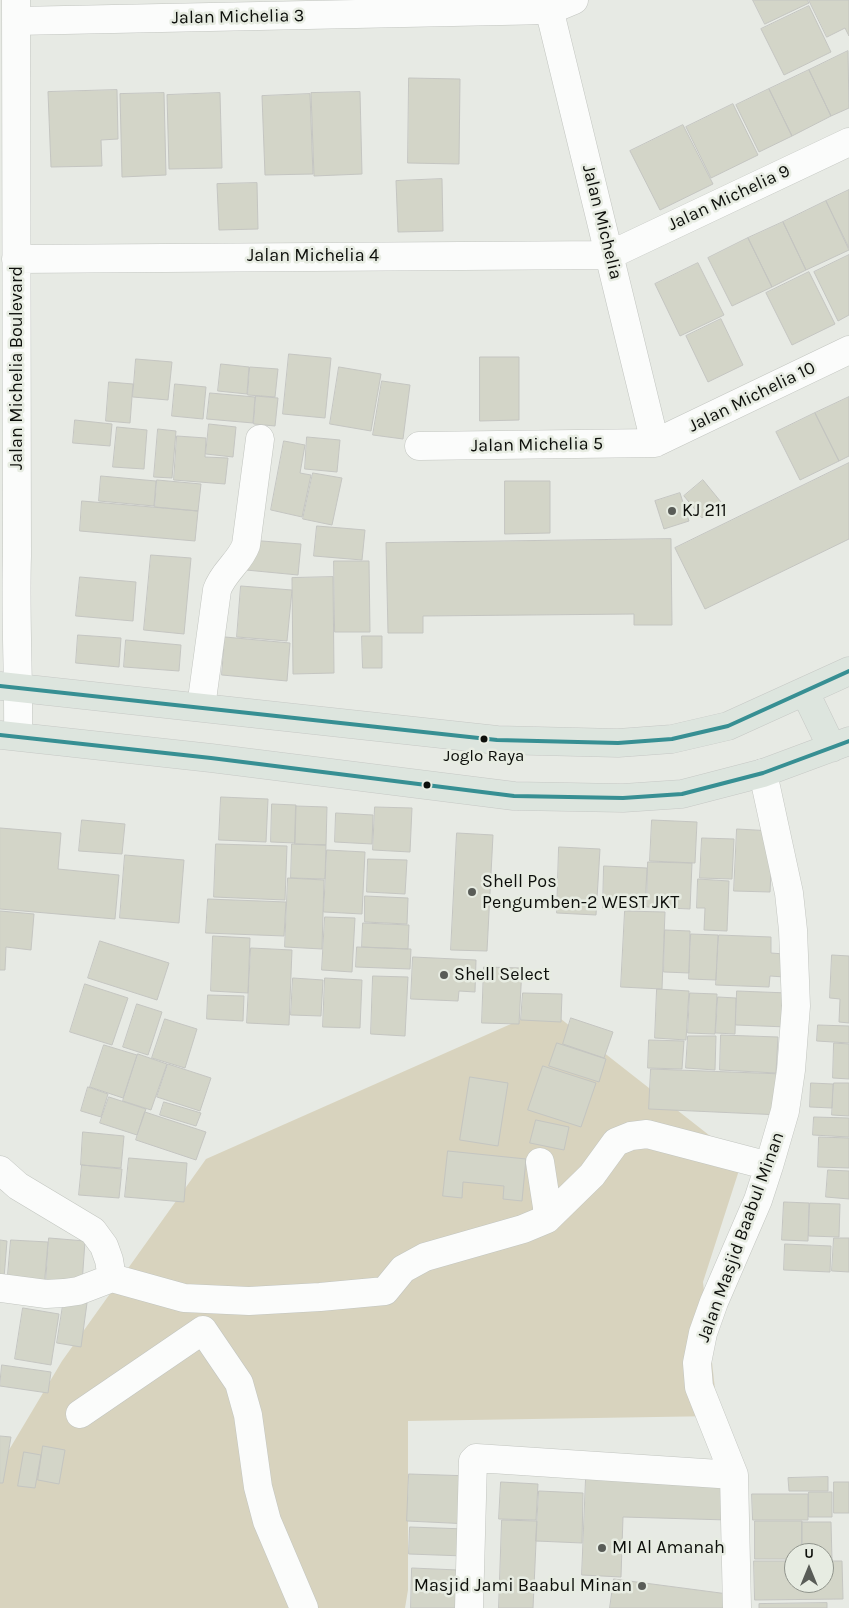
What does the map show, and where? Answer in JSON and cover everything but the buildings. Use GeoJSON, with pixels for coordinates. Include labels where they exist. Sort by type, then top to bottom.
{"type":"FeatureCollection","features":[{"type":"Feature","properties":{"kind":"main road"},"geometry":{"type":"LineString","coordinates":[[9,687],[497,740],[618,743],[672,738],[728,726],[849,671]]}},
{"type":"Feature","properties":{"kind":"main road"},"geometry":{"type":"LineString","coordinates":[[9,736],[211,758],[514,796],[623,798],[682,794],[763,772],[840,745],[806,692]]}},
{"type":"Feature","properties":{"kind":"street","name":"Jalan Michelia 3"},"geometry":{"type":"LineString","coordinates":[[16,10],[557,3]]}},
{"type":"Feature","properties":{"kind":"street","name":"Jalan Michelia"},"geometry":{"type":"LineString","coordinates":[[557,3],[610,254],[655,443]]}},
{"type":"Feature","properties":{"kind":"street","name":"Jalan Michelia Boulevard"},"geometry":{"type":"LineString","coordinates":[[9,736],[9,687],[16,599],[17,556],[16,10]]}},
{"type":"Feature","properties":{"kind":"street","name":"Jalan Michelia 9"},"geometry":{"type":"LineString","coordinates":[[610,254],[849,142]]}},
{"type":"Feature","properties":{"kind":"street","name":"Jalan Michelia 4"},"geometry":{"type":"LineString","coordinates":[[16,258],[610,254]]}},
{"type":"Feature","properties":{"kind":"street","name":"Jalan Michelia 10"},"geometry":{"type":"LineString","coordinates":[[655,443],[849,350]]}},
{"type":"Feature","properties":{"kind":"street"},"geometry":{"type":"LineString","coordinates":[[201,707],[217,590],[220,580],[246,545],[260,439]]}},
{"type":"Feature","properties":{"kind":"street","name":"Jalan Michelia 5"},"geometry":{"type":"LineString","coordinates":[[419,446],[655,443]]}},
{"type":"Feature","properties":{"kind":"street","name":"Jalan Masjid Baabul Minan"},"geometry":{"type":"LineString","coordinates":[[737,1608],[734,1475],[699,1387],[697,1362],[703,1333],[714,1302],[758,1200],[785,1111],[790,1078],[796,1006],[796,975],[789,893],[763,772]]}},
{"type":"Feature","properties":{"kind":"street"},"geometry":{"type":"LineString","coordinates":[[0,1288],[46,1294],[64,1293],[78,1291],[112,1278],[184,1298],[249,1301],[385,1291],[403,1269],[425,1257],[522,1229],[547,1219],[592,1175],[616,1142],[631,1136],[647,1134],[769,1166]]}},
{"type":"Feature","properties":{"kind":"street"},"geometry":{"type":"LineString","coordinates":[[540,1162],[547,1219]]}},
{"type":"Feature","properties":{"kind":"street"},"geometry":{"type":"LineString","coordinates":[[0,1170],[18,1186],[93,1231],[104,1246],[112,1278]]}},
{"type":"Feature","properties":{"kind":"street"},"geometry":{"type":"LineString","coordinates":[[184,1298],[239,1383],[248,1415],[258,1487],[267,1521],[304,1608]]}},
{"type":"Feature","properties":{"kind":"street"},"geometry":{"type":"LineString","coordinates":[[80,1414],[203,1330]]}},
{"type":"Feature","properties":{"kind":"street"},"geometry":{"type":"LineString","coordinates":[[469,1608],[473,1461],[476,1458],[734,1475]]}},
{"type":"Feature","properties":{"kind":"shaded area"},"geometry":{"type":"Polygon","coordinates":[[[547,1008],[742,1161],[703,1282],[718,1416],[408,1421],[408,1590],[405,1608],[0,1608],[0,1465],[62,1361],[206,1159],[547,1008]]]}},
{"type":"Feature","properties":{"kind":"transit line"},"geometry":{"type":"LineString","coordinates":[[0,686],[497,740],[618,743],[672,739],[728,726],[849,671]]}},
{"type":"Feature","properties":{"kind":"transit line"},"geometry":{"type":"LineString","coordinates":[[0,735],[211,758],[514,796],[623,798],[682,794],[763,773],[849,741]]}},
{"type":"Feature","properties":{"kind":"place","name":"KJ 211"},"geometry":{"type":"Point","coordinates":[672,511]}},
{"type":"Feature","properties":{"kind":"place","name":"Joglo Raya"},"geometry":{"type":"Point","coordinates":[484,739]}},
{"type":"Feature","properties":{"kind":"place","name":"Shell Pos Pengumben-2 WEST JKT"},"geometry":{"type":"Point","coordinates":[472,892]}},
{"type":"Feature","properties":{"kind":"place","name":"Shell Select"},"geometry":{"type":"Point","coordinates":[444,975]}},
{"type":"Feature","properties":{"kind":"place","name":"MI Al Amanah"},"geometry":{"type":"Point","coordinates":[602,1548]}},
{"type":"Feature","properties":{"kind":"place","name":"Masjid Jami Baabul Minan"},"geometry":{"type":"Point","coordinates":[642,1586]}}]}
